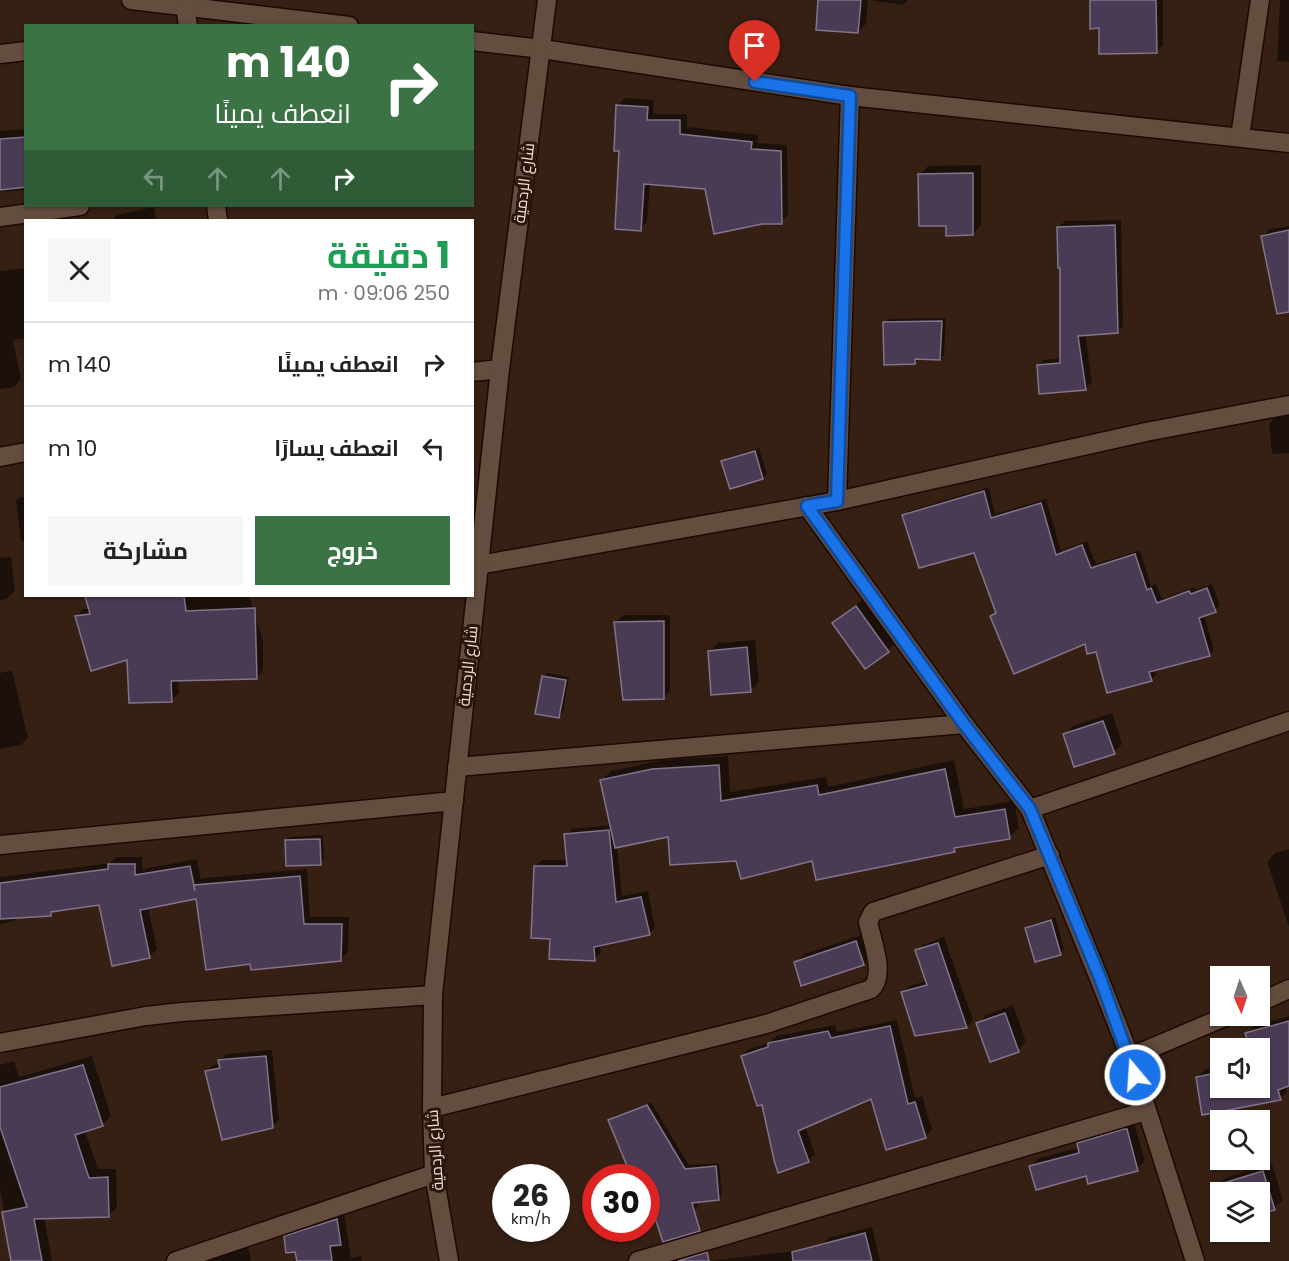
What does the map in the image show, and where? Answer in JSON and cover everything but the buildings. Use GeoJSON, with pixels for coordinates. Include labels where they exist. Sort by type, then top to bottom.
{"type":"FeatureCollection","features":[{"type":"Feature","properties":{"kind":"street"},"geometry":{"type":"LineString","coordinates":[[131,0],[333,24]]}},
{"type":"Feature","properties":{"kind":"street","name":"شارع الردمية"},"geometry":{"type":"LineString","coordinates":[[448,1261],[434,1174],[433,995],[500,369],[547,0]]}},
{"type":"Feature","properties":{"kind":"street"},"geometry":{"type":"LineString","coordinates":[[1240,137],[1260,0]]}},
{"type":"Feature","properties":{"kind":"street"},"geometry":{"type":"LineString","coordinates":[[185,6],[188,24]]}},
{"type":"Feature","properties":{"kind":"street"},"geometry":{"type":"LineString","coordinates":[[474,41],[542,49],[850,96],[1289,143]]}},
{"type":"Feature","properties":{"kind":"street"},"geometry":{"type":"LineString","coordinates":[[0,54],[24,51]]}},
{"type":"Feature","properties":{"kind":"street"},"geometry":{"type":"LineString","coordinates":[[837,501],[850,96]]}},
{"type":"Feature","properties":{"kind":"street"},"geometry":{"type":"LineString","coordinates":[[0,217],[73,207]]}},
{"type":"Feature","properties":{"kind":"street"},"geometry":{"type":"LineString","coordinates":[[474,372],[500,369]]}},
{"type":"Feature","properties":{"kind":"street"},"geometry":{"type":"LineString","coordinates":[[479,564],[837,501],[1146,432],[1289,405]]}},
{"type":"Feature","properties":{"kind":"street"},"geometry":{"type":"LineString","coordinates":[[0,457],[24,452]]}},
{"type":"Feature","properties":{"kind":"street"},"geometry":{"type":"LineString","coordinates":[[807,506],[964,724],[1030,809],[1130,1057],[1195,1261]]}},
{"type":"Feature","properties":{"kind":"street"},"geometry":{"type":"LineString","coordinates":[[1030,809],[1289,722]]}},
{"type":"Feature","properties":{"kind":"street"},"geometry":{"type":"LineString","coordinates":[[457,767],[964,724]]}},
{"type":"Feature","properties":{"kind":"street"},"geometry":{"type":"LineString","coordinates":[[0,845],[454,801]]}},
{"type":"Feature","properties":{"kind":"street"},"geometry":{"type":"LineString","coordinates":[[432,1108],[766,1024],[871,989],[876,984],[879,973],[868,922],[873,912],[1050,855]]}},
{"type":"Feature","properties":{"kind":"street"},"geometry":{"type":"LineString","coordinates":[[1270,998],[1289,989]]}},
{"type":"Feature","properties":{"kind":"street"},"geometry":{"type":"LineString","coordinates":[[0,1043],[146,1016],[182,1012],[433,995]]}},
{"type":"Feature","properties":{"kind":"street"},"geometry":{"type":"LineString","coordinates":[[1130,1057],[1210,1023]]}},
{"type":"Feature","properties":{"kind":"street"},"geometry":{"type":"LineString","coordinates":[[638,1261],[1146,1111]]}},
{"type":"Feature","properties":{"kind":"street"},"geometry":{"type":"LineString","coordinates":[[176,1261],[434,1174]]}},
{"type":"Feature","properties":{"kind":"route"},"geometry":{"type":"LineString","coordinates":[[755,82],[850,96],[837,501],[807,506],[964,724],[1030,809],[1100,978],[1135,1075]]}}]}
